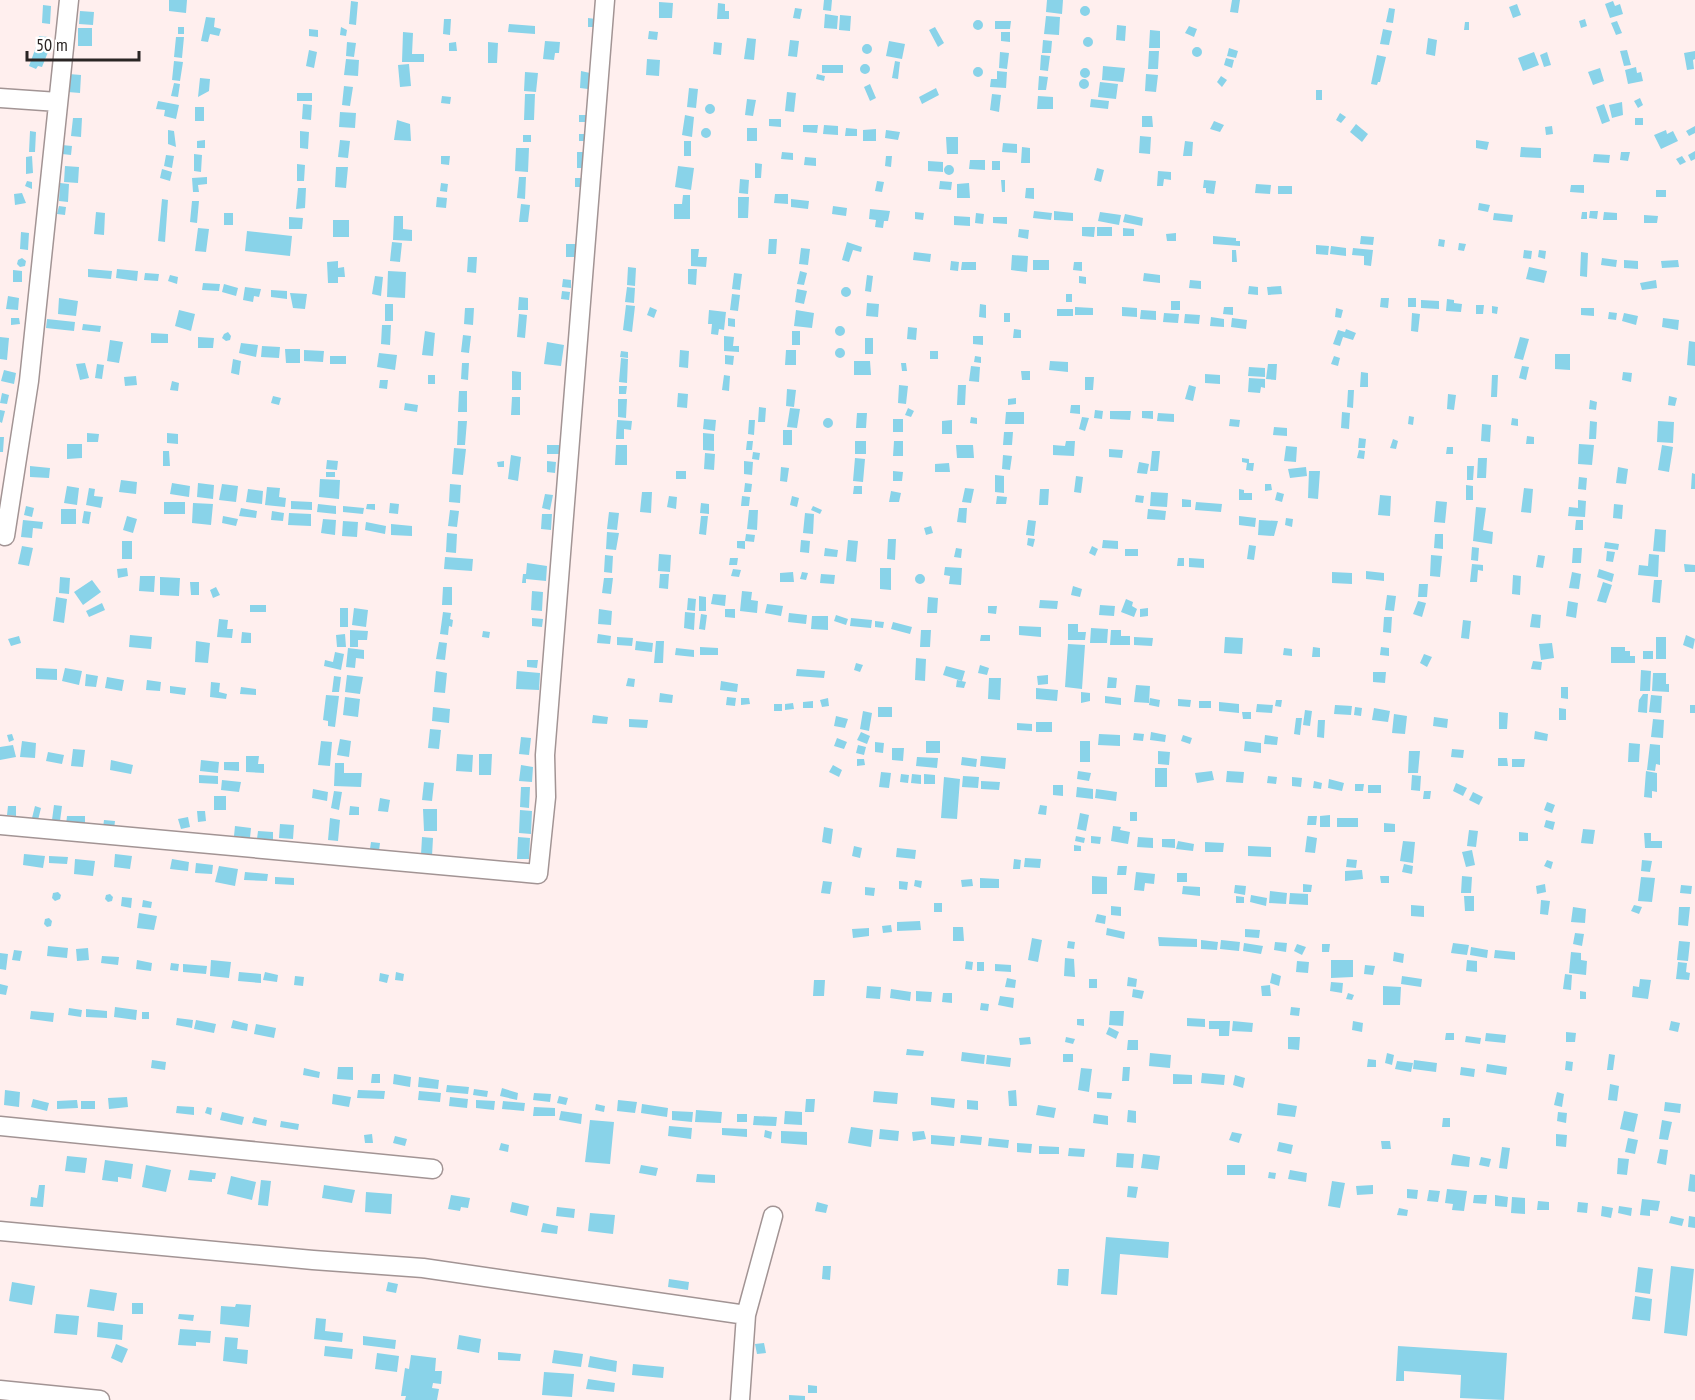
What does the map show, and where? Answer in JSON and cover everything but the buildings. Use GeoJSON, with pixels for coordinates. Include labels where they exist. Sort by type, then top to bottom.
{"type":"FeatureCollection","features":[{"type":"Feature","properties":{"kind":"street"},"geometry":{"type":"LineString","coordinates":[[5,536],[29,381],[69,0]]}},
{"type":"Feature","properties":{"kind":"street"},"geometry":{"type":"LineString","coordinates":[[0,825],[538,874],[546,797],[545,754],[605,0]]}},
{"type":"Feature","properties":{"kind":"street"},"geometry":{"type":"LineString","coordinates":[[0,98],[58,102]]}},
{"type":"Feature","properties":{"kind":"street"},"geometry":{"type":"LineString","coordinates":[[0,1126],[433,1169]]}},
{"type":"Feature","properties":{"kind":"street"},"geometry":{"type":"LineString","coordinates":[[740,1400],[746,1315],[773,1216]]}},
{"type":"Feature","properties":{"kind":"street"},"geometry":{"type":"LineString","coordinates":[[0,1231],[423,1268],[746,1315]]}},
{"type":"Feature","properties":{"kind":"street"},"geometry":{"type":"LineString","coordinates":[[0,1390],[100,1400]]}}]}
